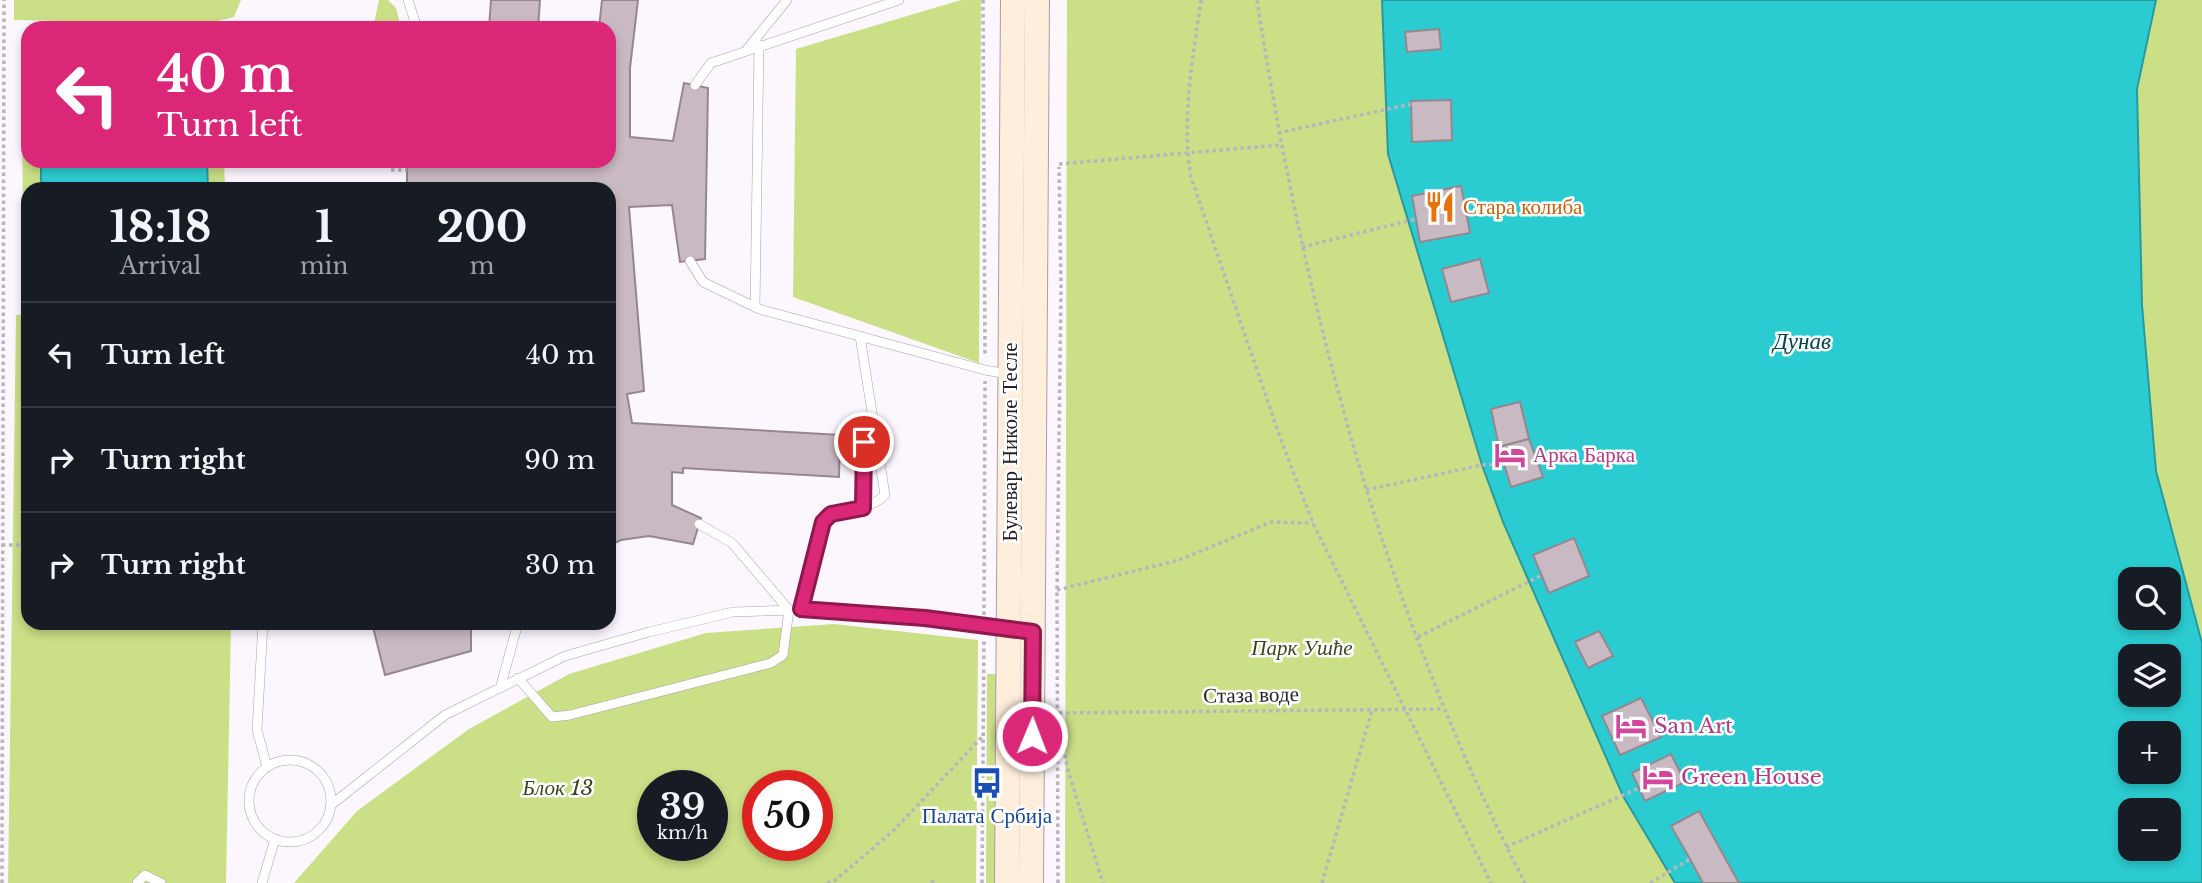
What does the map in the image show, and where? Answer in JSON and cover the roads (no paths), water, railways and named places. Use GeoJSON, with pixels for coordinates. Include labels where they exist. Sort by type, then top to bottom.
{"type":"FeatureCollection","features":[{"type":"Feature","properties":{"kind":"main road","name":"Булевар Николе Тесле"},"geometry":{"type":"LineString","coordinates":[[1013,0],[1022,375]]}},
{"type":"Feature","properties":{"kind":"main road","name":"Булевар Николе Тесле"},"geometry":{"type":"LineString","coordinates":[[1007,883],[1009,629],[1037,0]]}},
{"type":"Feature","properties":{"kind":"main road","name":"Булевар Николе Тесле"},"geometry":{"type":"LineString","coordinates":[[1009,629],[1031,883]]}},
{"type":"Feature","properties":{"kind":"lane"},"geometry":{"type":"LineString","coordinates":[[408,0],[415,21]]}},
{"type":"Feature","properties":{"kind":"lane"},"geometry":{"type":"LineString","coordinates":[[747,49],[787,0]]}},
{"type":"Feature","properties":{"kind":"lane"},"geometry":{"type":"LineString","coordinates":[[695,85],[711,63],[900,0]]}},
{"type":"Feature","properties":{"kind":"lane"},"geometry":{"type":"LineString","coordinates":[[755,307],[759,45]]}},
{"type":"Feature","properties":{"kind":"lane"},"geometry":{"type":"LineString","coordinates":[[690,261],[703,282],[755,307],[985,370],[1022,375]]}},
{"type":"Feature","properties":{"kind":"lane"},"geometry":{"type":"LineString","coordinates":[[801,609],[823,522],[831,514],[874,506],[886,495],[860,336]]}},
{"type":"Feature","properties":{"kind":"lane"},"geometry":{"type":"LineString","coordinates":[[863,508],[864,442],[878,440]]}},
{"type":"Feature","properties":{"kind":"lane"},"geometry":{"type":"LineString","coordinates":[[518,678],[552,717],[570,715],[771,663],[783,655],[789,610],[732,543],[699,524]]}},
{"type":"Feature","properties":{"kind":"lane"},"geometry":{"type":"LineString","coordinates":[[331,805],[445,715],[501,685],[565,656],[649,632],[733,612],[801,609],[925,618],[1009,629]]}},
{"type":"Feature","properties":{"kind":"lane"},"geometry":{"type":"LineString","coordinates":[[262,630],[257,730],[267,766]]}},
{"type":"Feature","properties":{"kind":"lane"},"geometry":{"type":"LineString","coordinates":[[501,685],[516,630]]}},
{"type":"Feature","properties":{"kind":"lane"},"geometry":{"type":"LineString","coordinates":[[297,760],[311,766],[323,776],[330,790],[331,805],[327,820],[317,832],[305,839],[290,842],[275,839],[262,831],[249,805],[250,790],[267,766],[281,761],[297,760]]}},
{"type":"Feature","properties":{"kind":"lane"},"geometry":{"type":"LineString","coordinates":[[262,883],[275,839]]}},
{"type":"Feature","properties":{"kind":"lane"},"geometry":{"type":"LineString","coordinates":[[138,883],[145,875],[161,883]]}},
{"type":"Feature","properties":{"kind":"water","name":"Дунав"},"geometry":{"type":"Polygon","coordinates":[[[1382,0],[2156,0],[2137,89],[2142,305],[2156,471],[2202,643],[2202,883],[1675,883],[1623,796],[1503,522],[1482,465],[1388,154],[1382,0]]]}},
{"type":"Feature","properties":{"kind":"water"},"geometry":{"type":"Polygon","coordinates":[[[41,168],[207,168],[208,182],[41,182],[41,168]]]}},
{"type":"Feature","properties":{"kind":"place","name":"Стара колиба"},"geometry":{"type":"Point","coordinates":[1440,207]}},
{"type":"Feature","properties":{"kind":"place","name":"Арка Барка"},"geometry":{"type":"Point","coordinates":[1510,455]}},
{"type":"Feature","properties":{"kind":"place","name":"San Art"},"geometry":{"type":"Point","coordinates":[1631,726]}},
{"type":"Feature","properties":{"kind":"place","name":"Green House"},"geometry":{"type":"Point","coordinates":[1658,777]}},
{"type":"Feature","properties":{"kind":"place","name":"Палата Србија"},"geometry":{"type":"Point","coordinates":[987,783]}},
{"type":"Feature","properties":{"kind":"park label","name":"Парк Ушће"},"geometry":{"type":"Point","coordinates":[1302,648]}},
{"type":"Feature","properties":{"kind":"park label","name":"Блок 13"},"geometry":{"type":"Point","coordinates":[558,788]}}]}
